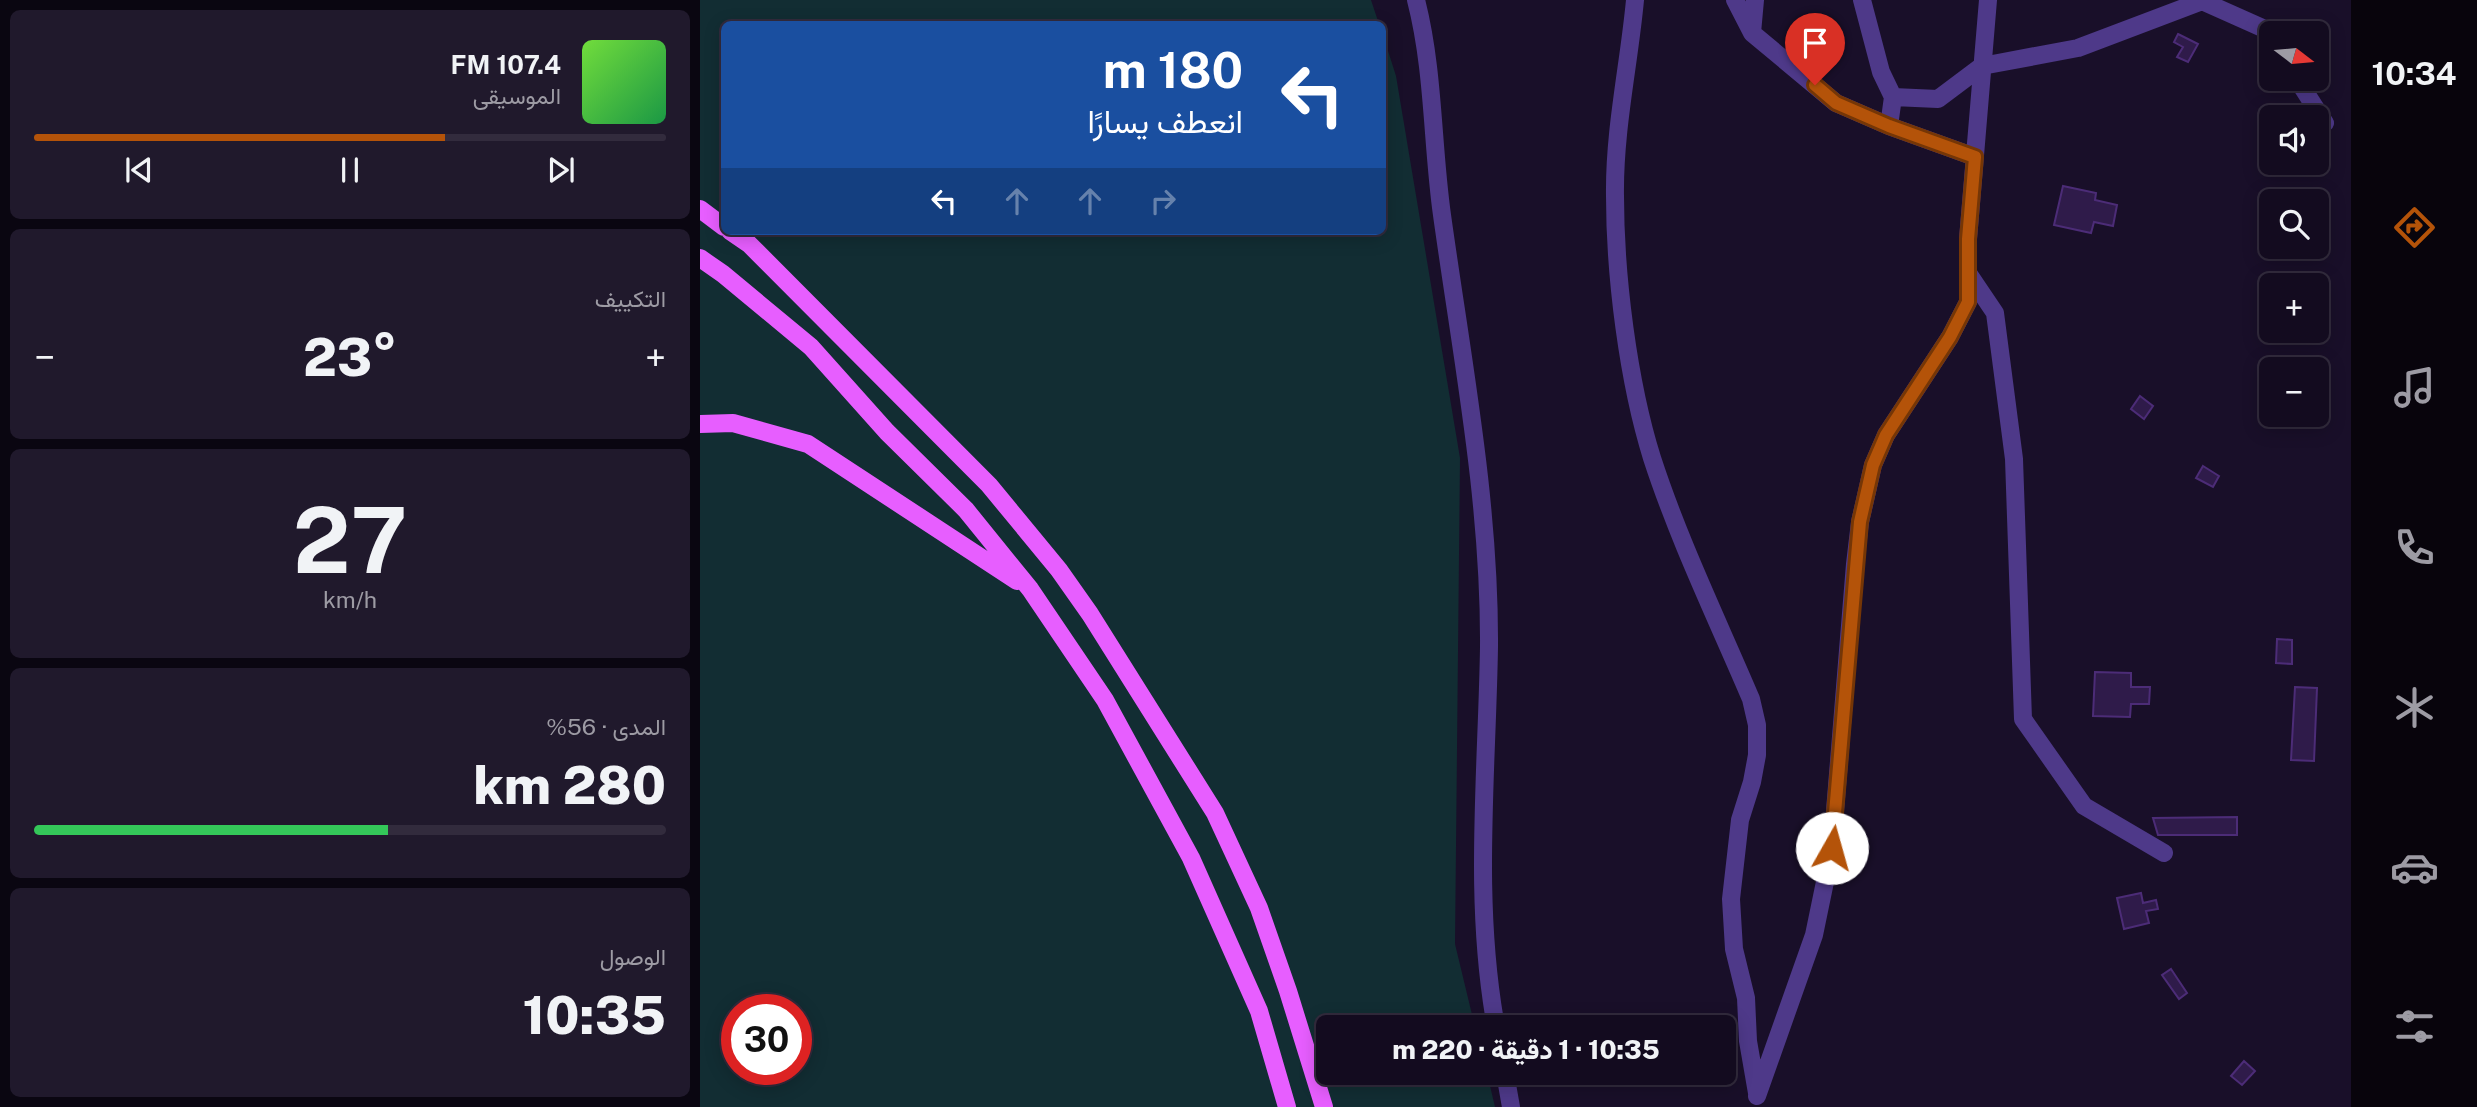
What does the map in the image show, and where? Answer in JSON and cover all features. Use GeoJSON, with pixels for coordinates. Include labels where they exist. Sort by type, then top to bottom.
{"type":"FeatureCollection","features":[{"type":"Feature","properties":{"kind":"main road"},"geometry":{"type":"LineString","coordinates":[[700,209],[721,225]]}},
{"type":"Feature","properties":{"kind":"main road"},"geometry":{"type":"LineString","coordinates":[[736,235],[749,244],[989,485],[1059,570],[1090,614],[1215,813],[1259,908],[1324,1107]]}},
{"type":"Feature","properties":{"kind":"main road"},"geometry":{"type":"LineString","coordinates":[[700,258],[811,347],[887,432],[966,510],[1030,589],[1105,700],[1191,858],[1259,1011],[1287,1107]]}},
{"type":"Feature","properties":{"kind":"main road"},"geometry":{"type":"LineString","coordinates":[[700,424],[733,423],[807,444],[1030,589]]}},
{"type":"Feature","properties":{"kind":"street"},"geometry":{"type":"LineString","coordinates":[[1416,0],[1427,54],[1441,211],[1485,527],[1489,645],[1482,830],[1483,906],[1495,1015]]}},
{"type":"Feature","properties":{"kind":"street"},"geometry":{"type":"LineString","coordinates":[[1635,0],[1621,113],[1615,194],[1618,260],[1637,401],[1652,456],[1677,528],[1751,699],[1757,724],[1757,755],[1740,820],[1731,899],[1734,949],[1746,998],[1748,1041],[1758,1101]]}},
{"type":"Feature","properties":{"kind":"street"},"geometry":{"type":"LineString","coordinates":[[1735,0],[1752,33],[1836,103],[1889,126],[1975,157]]}},
{"type":"Feature","properties":{"kind":"street"},"geometry":{"type":"LineString","coordinates":[[1752,33],[1755,0]]}},
{"type":"Feature","properties":{"kind":"street"},"geometry":{"type":"LineString","coordinates":[[1862,0],[1881,72],[1893,97],[1889,126]]}},
{"type":"Feature","properties":{"kind":"street"},"geometry":{"type":"LineString","coordinates":[[1758,1101],[1814,936],[1832,848],[1855,564],[1860,522],[1873,465],[1886,435],[1950,337],[1968,302],[1968,239],[1988,0]]}},
{"type":"Feature","properties":{"kind":"street"},"geometry":{"type":"LineString","coordinates":[[1893,97],[1938,99],[1982,66],[2078,48],[2208,0]]}},
{"type":"Feature","properties":{"kind":"street"},"geometry":{"type":"LineString","coordinates":[[2202,1],[2259,26]]}},
{"type":"Feature","properties":{"kind":"street"},"geometry":{"type":"LineString","coordinates":[[1968,273],[1995,313],[2014,459],[2023,719],[2084,806],[2164,853]]}},
{"type":"Feature","properties":{"kind":"street"},"geometry":{"type":"LineString","coordinates":[[1507,1085],[1511,1107]]}},
{"type":"Feature","properties":{"kind":"green space"},"geometry":{"type":"Polygon","coordinates":[[[700,0],[1371,0],[1378,21],[721,21],[721,235],[1386,235],[1386,44],[1396,76],[1460,458],[1455,944],[1472,1015],[1316,1015],[1316,1085],[1490,1085],[1495,1107],[700,1107],[700,0]]]}},
{"type":"Feature","properties":{"kind":"building"},"geometry":{"type":"Polygon","coordinates":[[[2178,34],[2198,44],[2188,62],[2177,57],[2183,47],[2174,42],[2178,34]]]}},
{"type":"Feature","properties":{"kind":"building"},"geometry":{"type":"Polygon","coordinates":[[[2063,186],[2096,193],[2095,200],[2117,205],[2113,226],[2094,222],[2091,233],[2054,225],[2063,186]]]}},
{"type":"Feature","properties":{"kind":"building"},"geometry":{"type":"Polygon","coordinates":[[[2140,396],[2153,406],[2144,419],[2131,409],[2140,396]]]}},
{"type":"Feature","properties":{"kind":"building"},"geometry":{"type":"Polygon","coordinates":[[[2203,466],[2219,476],[2213,487],[2196,478],[2203,466]]]}},
{"type":"Feature","properties":{"kind":"building"},"geometry":{"type":"Polygon","coordinates":[[[2277,639],[2292,640],[2292,664],[2276,663],[2277,639]]]}},
{"type":"Feature","properties":{"kind":"building"},"geometry":{"type":"Polygon","coordinates":[[[2095,672],[2131,673],[2131,687],[2150,687],[2149,704],[2131,704],[2130,717],[2093,716],[2095,672]]]}},
{"type":"Feature","properties":{"kind":"building"},"geometry":{"type":"Polygon","coordinates":[[[2295,687],[2317,688],[2314,761],[2291,760],[2295,687]]]}},
{"type":"Feature","properties":{"kind":"building"},"geometry":{"type":"Polygon","coordinates":[[[2237,817],[2237,835],[2158,835],[2153,818],[2237,817]]]}},
{"type":"Feature","properties":{"kind":"building"},"geometry":{"type":"Polygon","coordinates":[[[2141,893],[2143,903],[2156,900],[2158,909],[2146,911],[2149,923],[2124,929],[2117,898],[2141,893]]]}},
{"type":"Feature","properties":{"kind":"building"},"geometry":{"type":"Polygon","coordinates":[[[2171,969],[2187,993],[2179,999],[2162,975],[2171,969]]]}},
{"type":"Feature","properties":{"kind":"building"},"geometry":{"type":"Polygon","coordinates":[[[2244,1061],[2255,1071],[2242,1085],[2231,1076],[2244,1061]]]}},
{"type":"Feature","properties":{"kind":"route"},"geometry":{"type":"LineString","coordinates":[[1815,85],[1836,103],[1889,126],[1975,157],[1968,239],[1968,302],[1950,337],[1886,435],[1873,465],[1860,522],[1832,848]]}}]}
